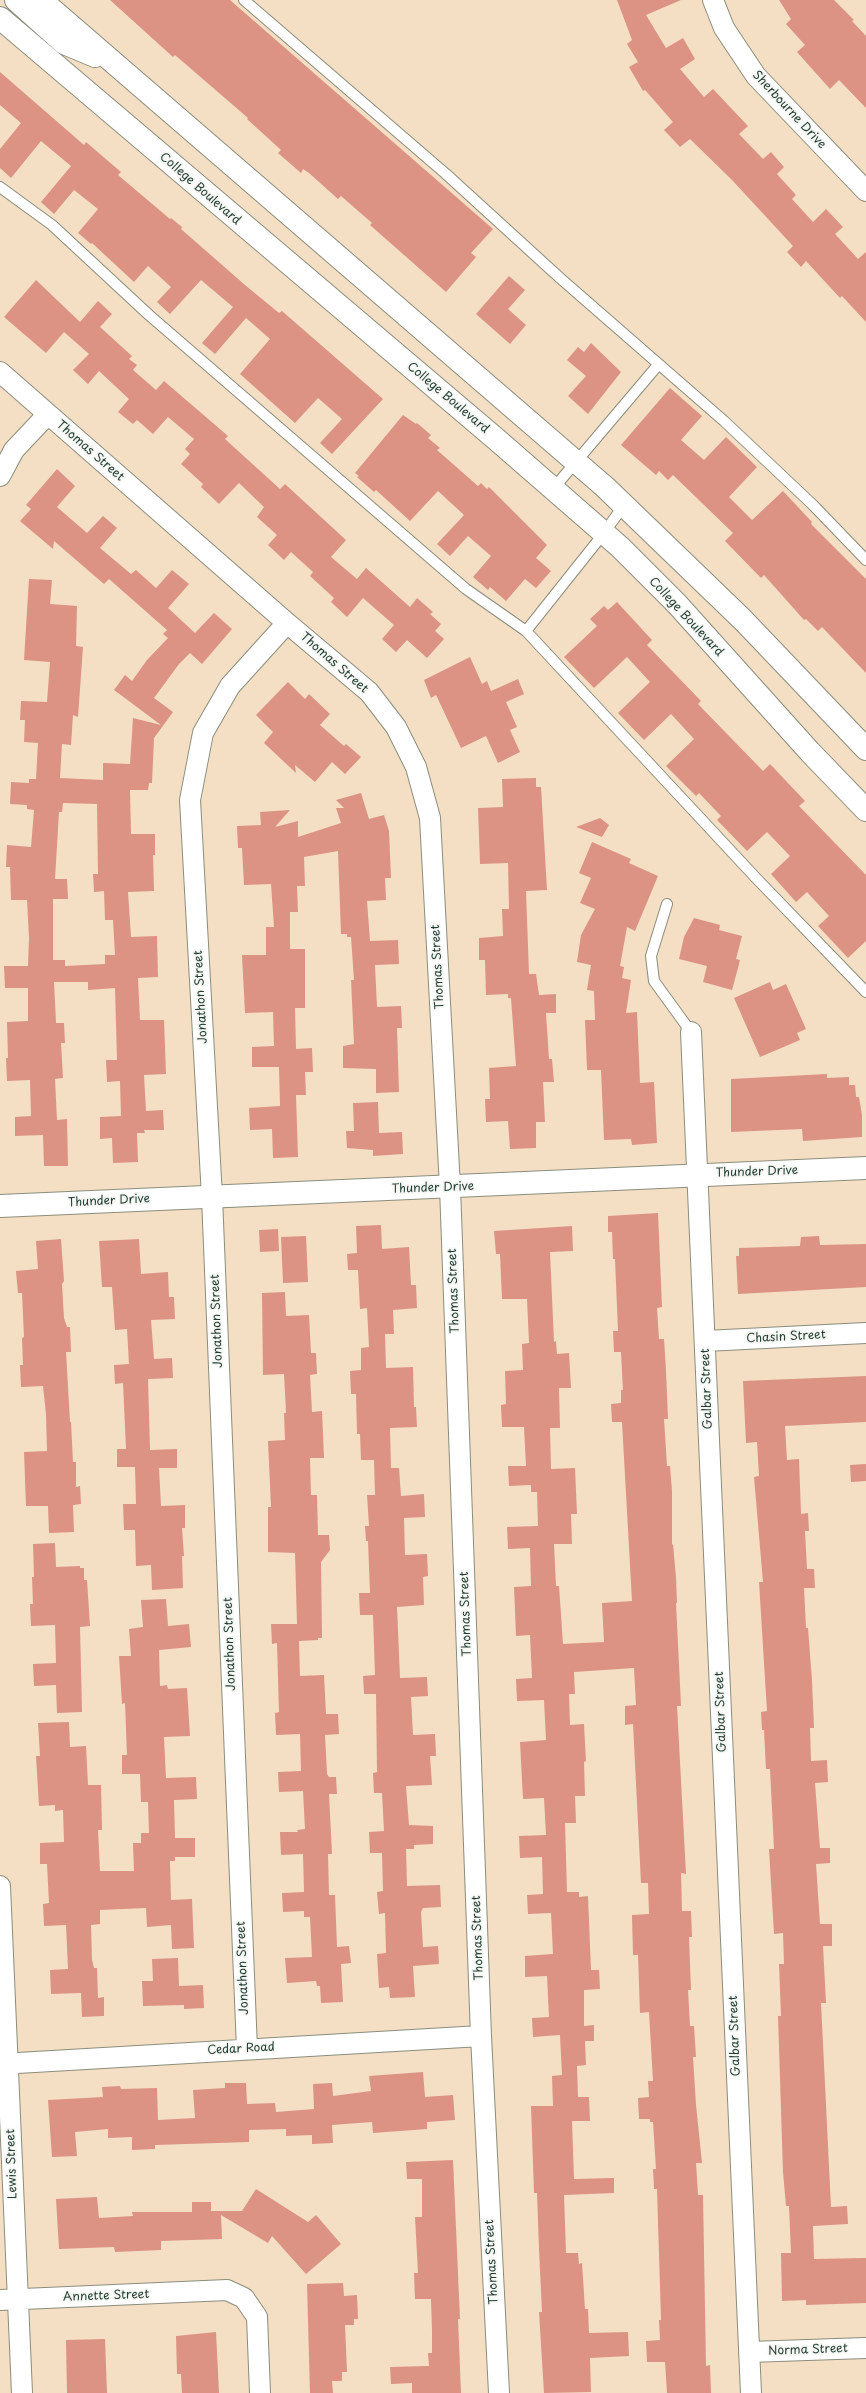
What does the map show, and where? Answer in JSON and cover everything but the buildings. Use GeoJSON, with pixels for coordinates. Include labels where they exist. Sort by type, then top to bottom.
{"type":"FeatureCollection","features":[{"type":"Feature","properties":{"kind":"main road"},"geometry":{"type":"LineString","coordinates":[[16,0],[64,43],[115,65]]}},
{"type":"Feature","properties":{"kind":"main road"},"geometry":{"type":"LineString","coordinates":[[42,0],[115,65],[576,461],[624,504],[743,620],[866,749]]}},
{"type":"Feature","properties":{"kind":"main road","name":"College Boulevard"},"geometry":{"type":"LineString","coordinates":[[0,18],[604,534],[677,604],[810,752],[866,810]]}},
{"type":"Feature","properties":{"kind":"main road","name":"Thunder Drive"},"geometry":{"type":"LineString","coordinates":[[0,1206],[450,1188],[698,1174],[866,1168]]}},
{"type":"Feature","properties":{"kind":"street","name":"Sherbourne Drive"},"geometry":{"type":"LineString","coordinates":[[713,0],[724,28],[756,76],[866,191]]}},
{"type":"Feature","properties":{"kind":"street","name":"Thomas Street"},"geometry":{"type":"LineString","coordinates":[[0,372],[368,692],[396,727],[416,767],[430,818],[450,1188],[481,2036],[498,2393]]}},
{"type":"Feature","properties":{"kind":"street"},"geometry":{"type":"LineString","coordinates":[[0,476],[14,450],[48,414]]}},
{"type":"Feature","properties":{"kind":"street","name":"Jonathon Street"},"geometry":{"type":"LineString","coordinates":[[246,2049],[212,1197],[190,800],[203,733],[230,686],[287,623]]}},
{"type":"Feature","properties":{"kind":"street","name":"Galbar Street"},"geometry":{"type":"LineString","coordinates":[[691,1032],[751,2393]]}},
{"type":"Feature","properties":{"kind":"street","name":"Chasin Street"},"geometry":{"type":"LineString","coordinates":[[705,1341],[866,1333]]}},
{"type":"Feature","properties":{"kind":"street","name":"Lewis Street"},"geometry":{"type":"LineString","coordinates":[[0,1886],[9,2300],[22,2393]]}},
{"type":"Feature","properties":{"kind":"street","name":"Cedar Road"},"geometry":{"type":"LineString","coordinates":[[4,2063],[481,2036]]}},
{"type":"Feature","properties":{"kind":"street","name":"Annette Street"},"geometry":{"type":"LineString","coordinates":[[9,2300],[227,2290],[244,2298],[257,2317],[260,2393]]}},
{"type":"Feature","properties":{"kind":"street","name":"Norma Street"},"geometry":{"type":"LineString","coordinates":[[749,2352],[866,2348]]}},
{"type":"Feature","properties":{"kind":"lane"},"geometry":{"type":"LineString","coordinates":[[244,0],[446,174],[658,365],[724,421],[813,505],[866,560]]}},
{"type":"Feature","properties":{"kind":"lane"},"geometry":{"type":"LineString","coordinates":[[0,187],[52,225],[149,315],[466,589],[526,631],[756,878],[866,992]]}},
{"type":"Feature","properties":{"kind":"lane"},"geometry":{"type":"LineString","coordinates":[[553,489],[658,365]]}},
{"type":"Feature","properties":{"kind":"lane"},"geometry":{"type":"LineString","coordinates":[[526,631],[604,534],[624,504]]}},
{"type":"Feature","properties":{"kind":"lane"},"geometry":{"type":"LineString","coordinates":[[667,904],[651,956],[654,981],[691,1032]]}}]}
